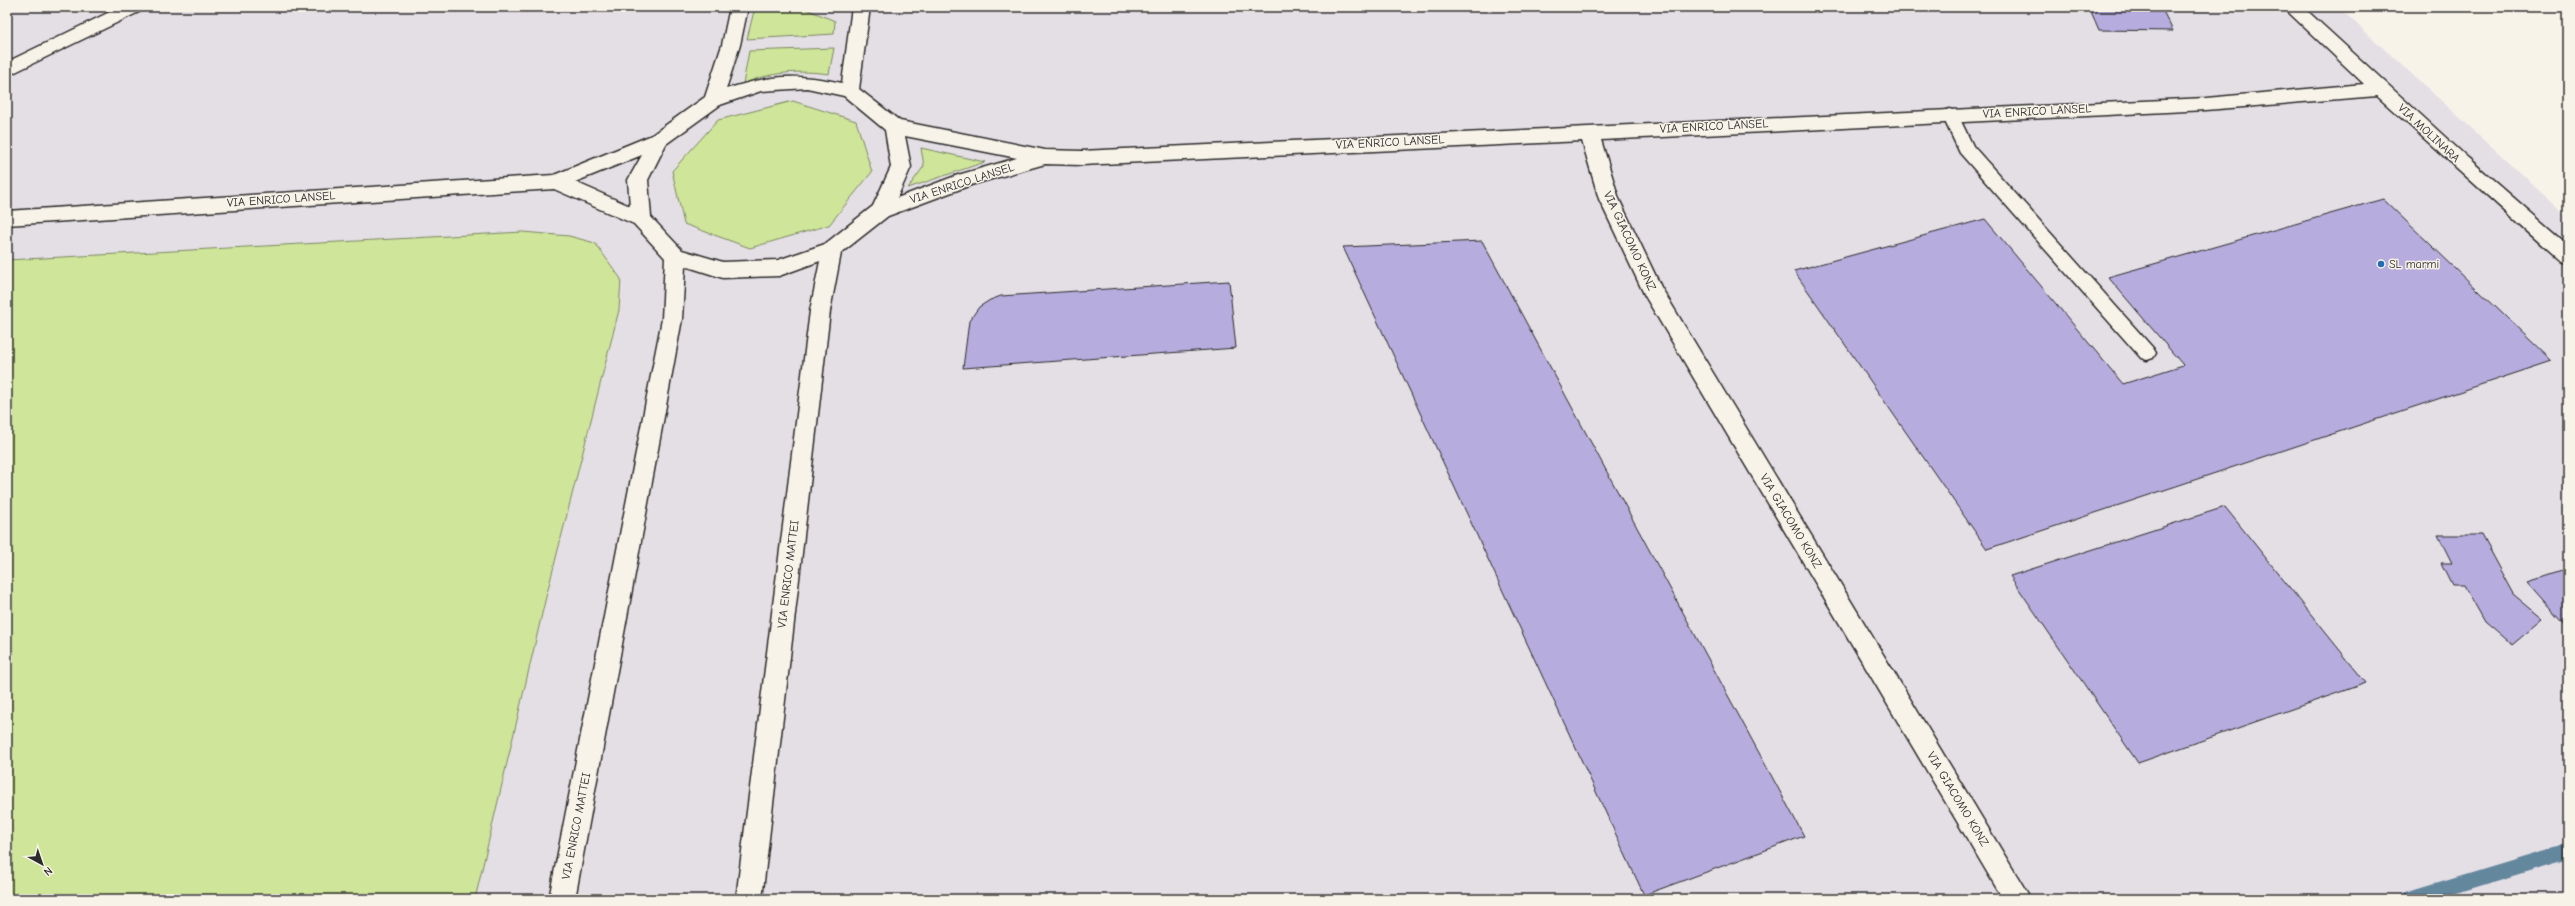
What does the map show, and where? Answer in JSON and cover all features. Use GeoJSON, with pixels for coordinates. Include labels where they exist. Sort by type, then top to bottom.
{"type":"FeatureCollection","features":[{"type":"Feature","properties":{"kind":"street"},"geometry":{"type":"LineString","coordinates":[[7,70],[135,7]]}},
{"type":"Feature","properties":{"kind":"street"},"geometry":{"type":"LineString","coordinates":[[713,100],[731,45],[739,7]]}},
{"type":"Feature","properties":{"kind":"street"},"geometry":{"type":"LineString","coordinates":[[850,91],[861,7]]}},
{"type":"Feature","properties":{"kind":"street","name":"VIA MOLINARA"},"geometry":{"type":"LineString","coordinates":[[2292,7],[2461,163],[2568,257]]}},
{"type":"Feature","properties":{"kind":"street"},"geometry":{"type":"LineString","coordinates":[[807,82],[850,91],[894,127],[901,167],[881,211],[832,249],[779,268],[723,270],[675,256],[640,219],[638,180],[659,140],[713,100],[760,85],[807,82]]}},
{"type":"Feature","properties":{"kind":"street","name":"VIA ENRICO LANSEL"},"geometry":{"type":"LineString","coordinates":[[894,127],[1045,157],[1081,158],[1588,132],[2206,104],[2382,89]]}},
{"type":"Feature","properties":{"kind":"street","name":"VIA GIACOMO KONZ"},"geometry":{"type":"LineString","coordinates":[[1588,132],[1609,199],[1652,290],[2018,899]]}},
{"type":"Feature","properties":{"kind":"street","name":"VIA ENRICO LANSEL"},"geometry":{"type":"LineString","coordinates":[[7,218],[556,182],[659,140]]}},
{"type":"Feature","properties":{"kind":"street","name":"VIA ENRICO LANSEL"},"geometry":{"type":"LineString","coordinates":[[881,211],[965,180],[1045,157]]}},
{"type":"Feature","properties":{"kind":"street","name":"VIA ENRICO LANSEL"},"geometry":{"type":"LineString","coordinates":[[556,182],[640,219]]}},
{"type":"Feature","properties":{"kind":"street","name":"VIA ENRICO MATTEI"},"geometry":{"type":"LineString","coordinates":[[749,899],[820,311],[832,249]]}},
{"type":"Feature","properties":{"kind":"street","name":"VIA ENRICO MATTEI"},"geometry":{"type":"LineString","coordinates":[[562,899],[672,319],[675,256]]}},
{"type":"Feature","properties":{"kind":"lane"},"geometry":{"type":"LineString","coordinates":[[1950,115],[1966,149],[2147,353]]}},
{"type":"Feature","properties":{"kind":"shaded area"},"geometry":{"type":"Polygon","coordinates":[[[7,7],[2338,7],[2568,216],[2568,899],[7,899],[7,7]]]}},
{"type":"Feature","properties":{"kind":"green space"},"geometry":{"type":"Polygon","coordinates":[[[755,7],[781,10],[781,7],[806,7],[806,9],[835,21],[834,34],[747,39],[755,7]]]}},
{"type":"Feature","properties":{"kind":"green space"},"geometry":{"type":"Polygon","coordinates":[[[834,48],[829,74],[807,72],[785,73],[763,77],[743,84],[749,51],[834,48]]]}},
{"type":"Feature","properties":{"kind":"green space"},"geometry":{"type":"Polygon","coordinates":[[[793,101],[856,121],[872,172],[829,225],[750,248],[684,224],[672,171],[718,120],[793,101]]]}},
{"type":"Feature","properties":{"kind":"green space"},"geometry":{"type":"Polygon","coordinates":[[[921,148],[985,162],[908,188],[924,166],[921,148]]]}},
{"type":"Feature","properties":{"kind":"green space"},"geometry":{"type":"Polygon","coordinates":[[[523,232],[569,236],[595,243],[621,279],[619,310],[545,601],[475,899],[7,899],[7,260],[523,232]]]}},
{"type":"Feature","properties":{"kind":"building"},"geometry":{"type":"Polygon","coordinates":[[[2089,7],[2161,7],[2173,31],[2099,30],[2089,7]]]}},
{"type":"Feature","properties":{"kind":"building"},"geometry":{"type":"Polygon","coordinates":[[[2383,199],[2552,361],[1987,549],[1794,271],[1985,219],[2123,384],[2183,365],[2108,277],[2383,199]]]}},
{"type":"Feature","properties":{"kind":"building"},"geometry":{"type":"Polygon","coordinates":[[[1482,241],[1804,836],[1644,895],[1343,247],[1482,241]]]}},
{"type":"Feature","properties":{"kind":"building"},"geometry":{"type":"Polygon","coordinates":[[[1229,281],[1236,348],[963,368],[969,321],[979,307],[990,300],[1001,296],[1229,281]]]}},
{"type":"Feature","properties":{"kind":"building"},"geometry":{"type":"Polygon","coordinates":[[[2225,507],[2366,683],[2138,763],[2010,576],[2225,507]]]}},
{"type":"Feature","properties":{"kind":"building"},"geometry":{"type":"Polygon","coordinates":[[[2438,535],[2481,535],[2513,594],[2543,619],[2512,645],[2485,622],[2464,585],[2452,585],[2441,563],[2452,563],[2438,535]]]}},
{"type":"Feature","properties":{"kind":"building"},"geometry":{"type":"Polygon","coordinates":[[[2568,569],[2568,627],[2528,582],[2568,569]]]}},
{"type":"Feature","properties":{"kind":"waterway"},"geometry":{"type":"LineString","coordinates":[[2409,899],[2568,851]]}},
{"type":"Feature","properties":{"kind":"place","name":"SL marmi"},"geometry":{"type":"Point","coordinates":[2381,264]}}]}
